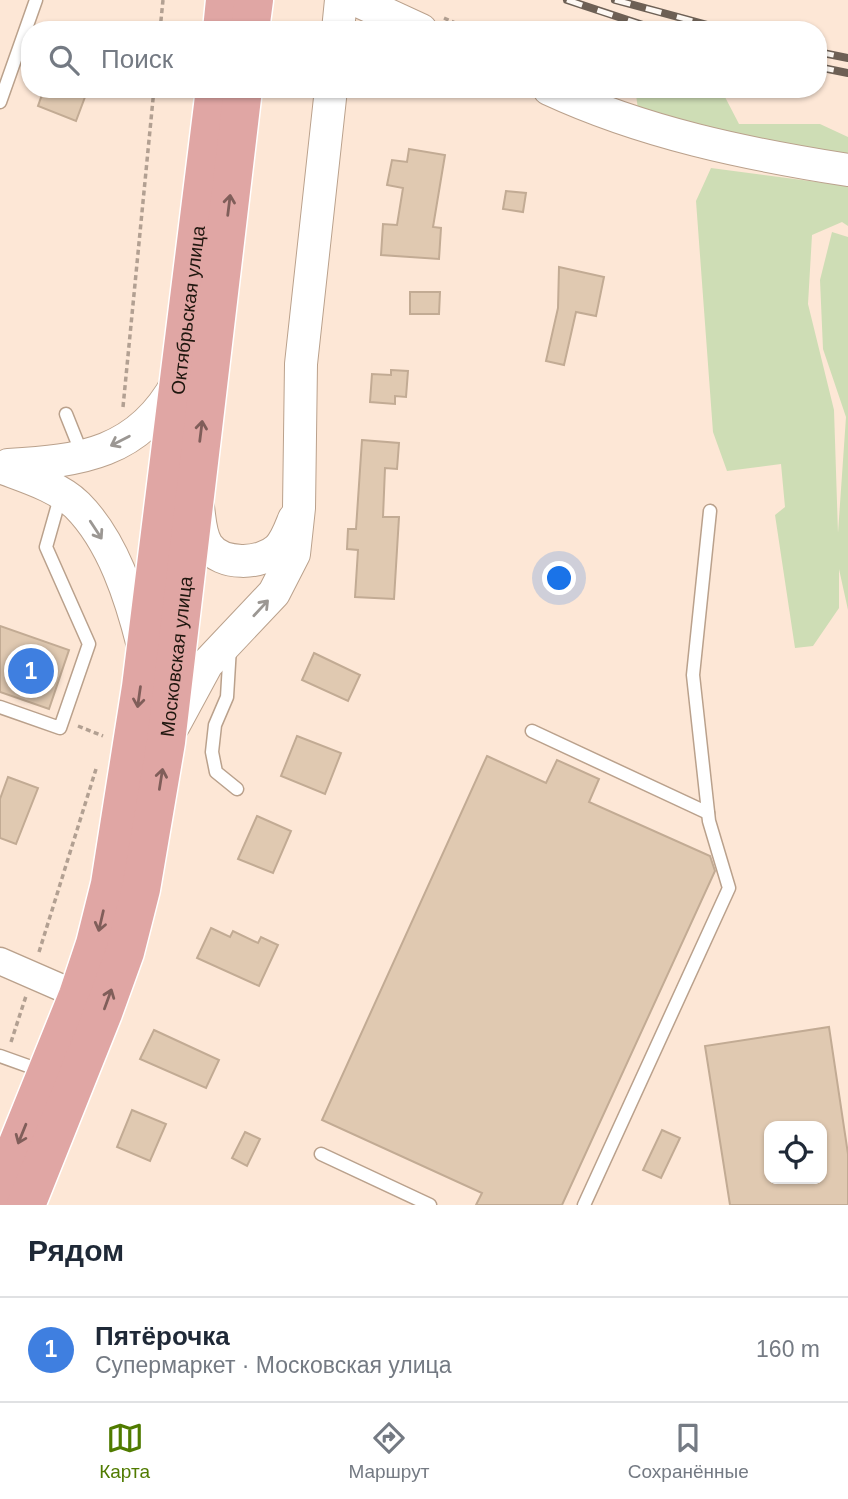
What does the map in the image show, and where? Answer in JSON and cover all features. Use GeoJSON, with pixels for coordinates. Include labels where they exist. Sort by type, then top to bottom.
{"type":"FeatureCollection","features":[{"type":"Feature","properties":{"kind":"main road"},"geometry":{"type":"LineString","coordinates":[[223,21],[225,0]]}},
{"type":"Feature","properties":{"kind":"main road"},"geometry":{"type":"LineString","coordinates":[[251,21],[254,0]]}},
{"type":"Feature","properties":{"kind":"main road","name":"Октябрьская улица"},"geometry":{"type":"LineString","coordinates":[[160,532],[214,98]]}},
{"type":"Feature","properties":{"kind":"main road","name":"Московская улица"},"geometry":{"type":"LineString","coordinates":[[26,1205],[52,1147],[125,952],[141,889],[166,742],[242,98]]}},
{"type":"Feature","properties":{"kind":"main road","name":"Московская улица"},"geometry":{"type":"LineString","coordinates":[[0,1188],[78,995],[95,944],[110,884],[145,654],[160,532]]}},
{"type":"Feature","properties":{"kind":"street"},"geometry":{"type":"LineString","coordinates":[[339,21],[341,0]]}},
{"type":"Feature","properties":{"kind":"street"},"geometry":{"type":"LineString","coordinates":[[356,0],[402,21]]}},
{"type":"Feature","properties":{"kind":"street"},"geometry":{"type":"LineString","coordinates":[[166,742],[197,678],[283,580],[294,554],[299,508],[301,364],[327,98]]}},
{"type":"Feature","properties":{"kind":"street"},"geometry":{"type":"LineString","coordinates":[[569,98],[679,136],[769,158],[848,170]]}},
{"type":"Feature","properties":{"kind":"street"},"geometry":{"type":"LineString","coordinates":[[0,466],[83,458],[121,442],[149,424],[166,404],[181,375]]}},
{"type":"Feature","properties":{"kind":"street"},"geometry":{"type":"LineString","coordinates":[[0,466],[61,494],[76,505],[108,550],[134,608],[145,654]]}},
{"type":"Feature","properties":{"kind":"street"},"geometry":{"type":"LineString","coordinates":[[194,488],[202,533],[209,547],[221,556],[233,560],[253,560],[279,548],[299,508]]}},
{"type":"Feature","properties":{"kind":"street"},"geometry":{"type":"LineString","coordinates":[[0,961],[78,995]]}},
{"type":"Feature","properties":{"kind":"lane"},"geometry":{"type":"LineString","coordinates":[[29,21],[36,0]]}},
{"type":"Feature","properties":{"kind":"lane"},"geometry":{"type":"LineString","coordinates":[[0,102],[21,42]]}},
{"type":"Feature","properties":{"kind":"lane"},"geometry":{"type":"LineString","coordinates":[[66,414],[83,458]]}},
{"type":"Feature","properties":{"kind":"lane"},"geometry":{"type":"LineString","coordinates":[[0,706],[60,728],[89,644],[47,547],[61,494]]}},
{"type":"Feature","properties":{"kind":"lane"},"geometry":{"type":"LineString","coordinates":[[584,1205],[729,888],[708,814],[693,675],[710,511]]}},
{"type":"Feature","properties":{"kind":"lane"},"geometry":{"type":"LineString","coordinates":[[230,640],[227,697],[215,725],[212,752],[216,772],[237,789]]}},
{"type":"Feature","properties":{"kind":"lane"},"geometry":{"type":"LineString","coordinates":[[532,731],[708,814]]}},
{"type":"Feature","properties":{"kind":"lane"},"geometry":{"type":"LineString","coordinates":[[3,1057],[47,1072]]}},
{"type":"Feature","properties":{"kind":"lane"},"geometry":{"type":"LineString","coordinates":[[321,1153],[430,1205]]}},
{"type":"Feature","properties":{"kind":"path"},"geometry":{"type":"LineString","coordinates":[[161,21],[163,0]]}},
{"type":"Feature","properties":{"kind":"path"},"geometry":{"type":"LineString","coordinates":[[123,409],[153,98]]}},
{"type":"Feature","properties":{"kind":"path"},"geometry":{"type":"LineString","coordinates":[[63,719],[108,738]]}},
{"type":"Feature","properties":{"kind":"path"},"geometry":{"type":"LineString","coordinates":[[3,1057],[33,974],[86,793],[99,760]]}},
{"type":"Feature","properties":{"kind":"green space"},"geometry":{"type":"Polygon","coordinates":[[[636,98],[726,98],[739,124],[820,124],[848,137],[848,166],[639,116],[636,98]]]}},
{"type":"Feature","properties":{"kind":"green space"},"geometry":{"type":"Polygon","coordinates":[[[711,168],[848,186],[848,226],[842,222],[812,235],[808,304],[834,410],[838,533],[846,417],[823,349],[820,280],[832,232],[848,237],[848,610],[839,569],[839,608],[813,646],[795,648],[775,515],[785,507],[781,464],[727,471],[713,432],[696,201],[711,168]]]}},
{"type":"Feature","properties":{"kind":"building"},"geometry":{"type":"Polygon","coordinates":[[[41,98],[85,98],[76,121],[38,106],[41,98]]]}},
{"type":"Feature","properties":{"kind":"building"},"geometry":{"type":"Polygon","coordinates":[[[409,149],[445,155],[433,227],[441,228],[439,259],[381,255],[383,224],[397,225],[403,188],[387,185],[392,160],[407,162],[409,149]]]}},
{"type":"Feature","properties":{"kind":"building"},"geometry":{"type":"Polygon","coordinates":[[[506,191],[526,193],[523,212],[503,209],[506,191]]]}},
{"type":"Feature","properties":{"kind":"building"},"geometry":{"type":"Polygon","coordinates":[[[559,267],[604,277],[596,316],[576,312],[564,365],[546,361],[558,308],[559,267]]]}},
{"type":"Feature","properties":{"kind":"building"},"geometry":{"type":"Polygon","coordinates":[[[410,292],[440,292],[439,314],[410,314],[410,292]]]}},
{"type":"Feature","properties":{"kind":"building"},"geometry":{"type":"Polygon","coordinates":[[[391,370],[408,371],[406,397],[395,396],[395,404],[370,402],[372,374],[391,375],[391,370]]]}},
{"type":"Feature","properties":{"kind":"building"},"geometry":{"type":"Polygon","coordinates":[[[362,440],[399,443],[397,469],[385,468],[383,517],[399,517],[394,599],[355,597],[358,550],[347,549],[348,529],[356,529],[362,440]]]}},
{"type":"Feature","properties":{"kind":"building"},"geometry":{"type":"Polygon","coordinates":[[[0,626],[69,650],[49,709],[0,692],[0,626]]]}},
{"type":"Feature","properties":{"kind":"building"},"geometry":{"type":"Polygon","coordinates":[[[314,653],[360,675],[348,701],[302,680],[314,653]]]}},
{"type":"Feature","properties":{"kind":"building"},"geometry":{"type":"Polygon","coordinates":[[[297,736],[341,753],[325,794],[281,776],[297,736]]]}},
{"type":"Feature","properties":{"kind":"building"},"geometry":{"type":"Polygon","coordinates":[[[487,756],[546,783],[557,760],[599,779],[589,802],[710,856],[715,871],[562,1205],[476,1205],[482,1193],[322,1120],[487,756]]]}},
{"type":"Feature","properties":{"kind":"building"},"geometry":{"type":"Polygon","coordinates":[[[8,777],[38,788],[16,844],[0,838],[0,799],[8,777]]]}},
{"type":"Feature","properties":{"kind":"building"},"geometry":{"type":"Polygon","coordinates":[[[257,816],[291,831],[273,873],[238,859],[257,816]]]}},
{"type":"Feature","properties":{"kind":"building"},"geometry":{"type":"Polygon","coordinates":[[[211,928],[230,937],[233,931],[258,943],[261,937],[278,945],[259,986],[197,958],[211,928]]]}},
{"type":"Feature","properties":{"kind":"building"},"geometry":{"type":"Polygon","coordinates":[[[829,1027],[848,1154],[848,1205],[730,1205],[705,1046],[829,1027]]]}},
{"type":"Feature","properties":{"kind":"building"},"geometry":{"type":"Polygon","coordinates":[[[154,1030],[219,1060],[206,1088],[140,1059],[154,1030]]]}},
{"type":"Feature","properties":{"kind":"building"},"geometry":{"type":"Polygon","coordinates":[[[132,1110],[166,1124],[150,1161],[117,1147],[132,1110]]]}},
{"type":"Feature","properties":{"kind":"building"},"geometry":{"type":"Polygon","coordinates":[[[662,1130],[680,1138],[661,1178],[643,1170],[662,1130]]]}},
{"type":"Feature","properties":{"kind":"building"},"geometry":{"type":"Polygon","coordinates":[[[245,1132],[260,1139],[247,1166],[232,1158],[245,1132]]]}},
{"type":"Feature","properties":{"kind":"railway"},"geometry":{"type":"LineString","coordinates":[[567,0],[631,21]]}},
{"type":"Feature","properties":{"kind":"railway"},"geometry":{"type":"LineString","coordinates":[[615,0],[693,21]]}},
{"type":"Feature","properties":{"kind":"railway"},"geometry":{"type":"LineString","coordinates":[[827,54],[848,58]]}},
{"type":"Feature","properties":{"kind":"railway"},"geometry":{"type":"LineString","coordinates":[[827,69],[848,73]]}},
{"type":"Feature","properties":{"kind":"place","name":"Пятёрочка"},"geometry":{"type":"Point","coordinates":[31,671]}}]}
